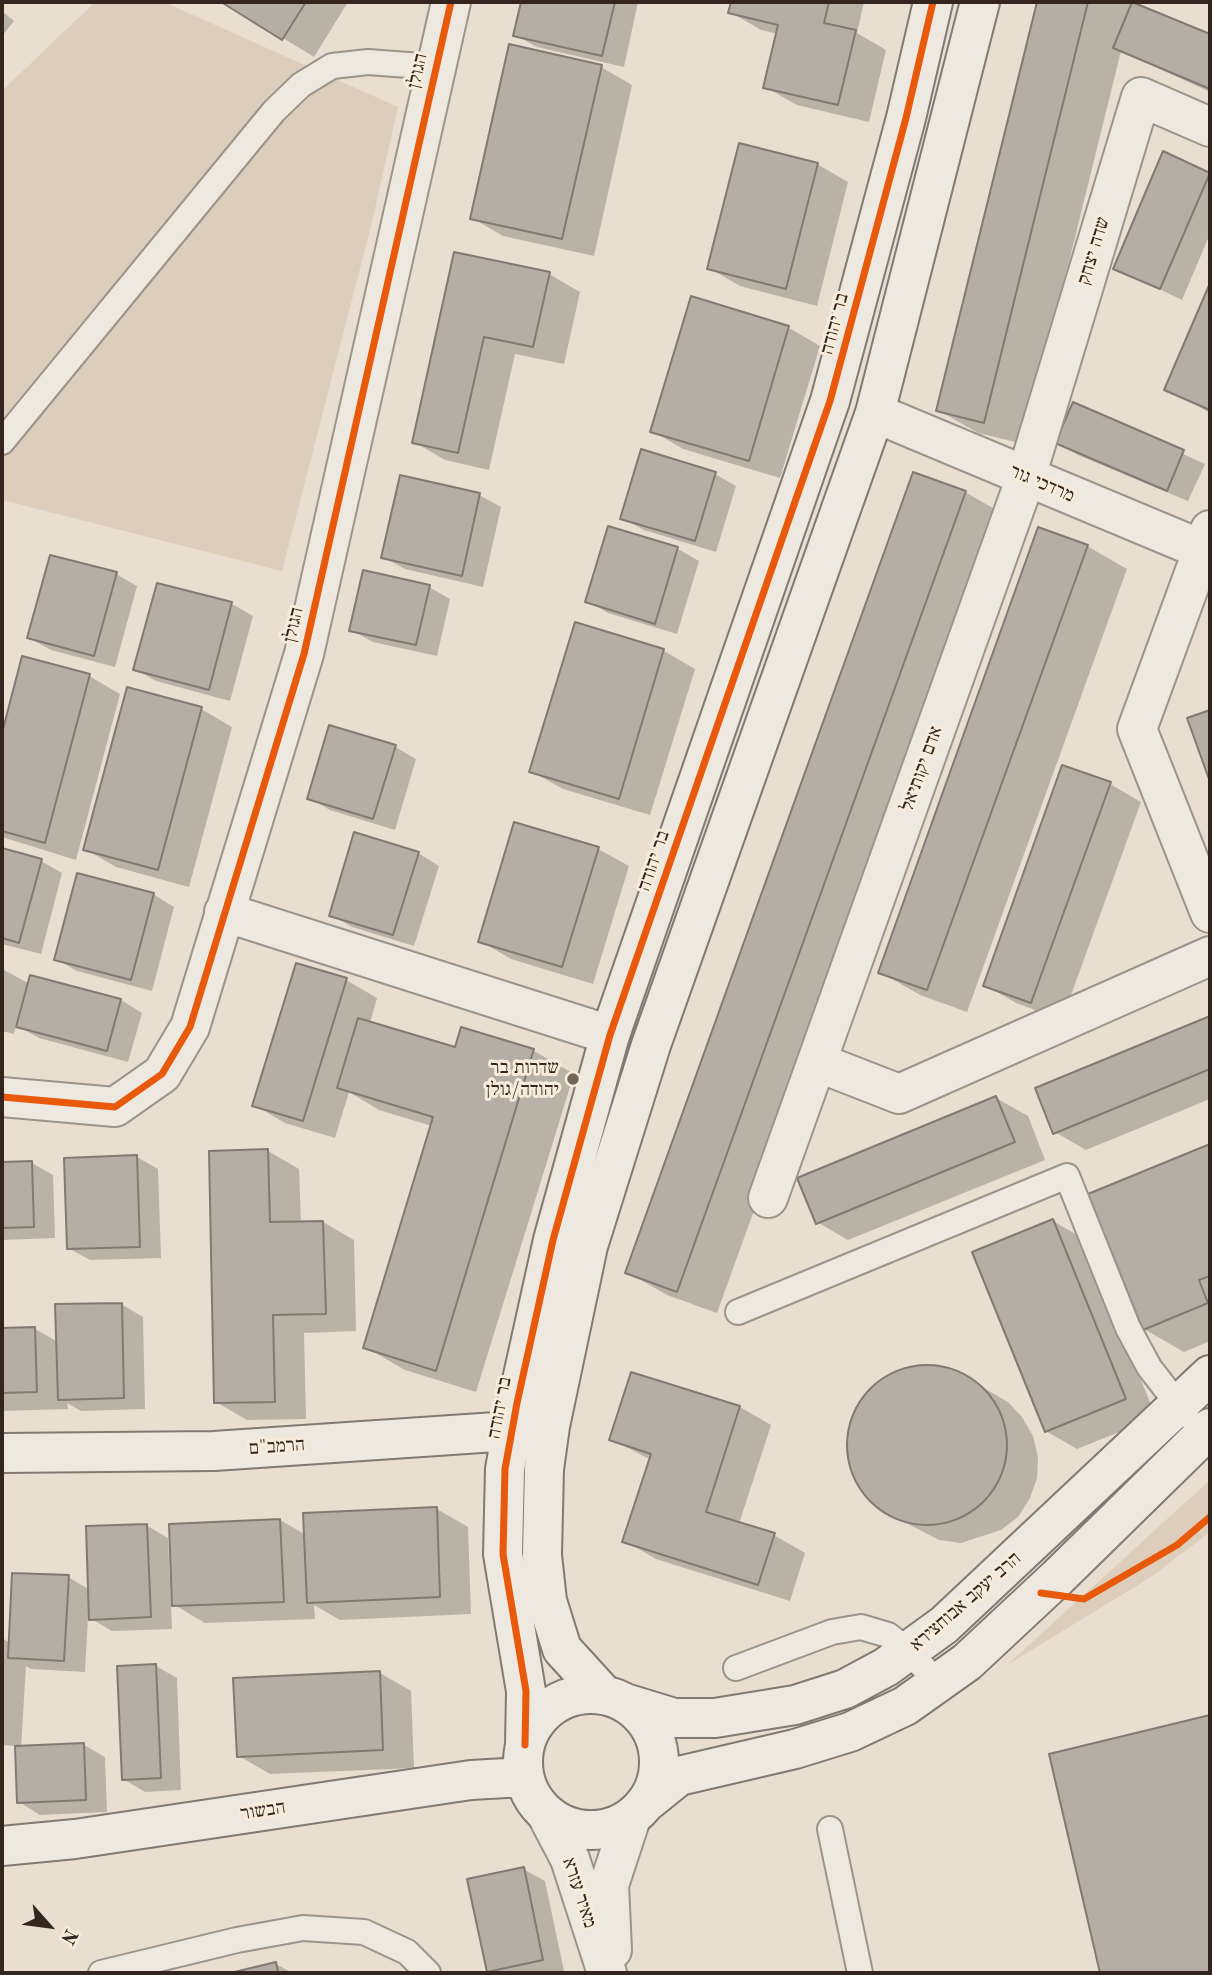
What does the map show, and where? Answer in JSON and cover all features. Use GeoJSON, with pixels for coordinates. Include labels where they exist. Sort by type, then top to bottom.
{"type":"FeatureCollection","features":[{"type":"Feature","properties":{"kind":"street","name":"הגולן"},"geometry":{"type":"LineString","coordinates":[[2,1097],[115,1107],[162,1074],[190,1027],[304,654],[451,2]]}},
{"type":"Feature","properties":{"kind":"street","name":"בר יהודה"},"geometry":{"type":"LineString","coordinates":[[525,1761],[526,1691],[503,1555],[506,1469],[511,1431],[553,1240],[610,1035],[831,401],[906,118],[933,2]]}},
{"type":"Feature","properties":{"kind":"street"},"geometry":{"type":"LineString","coordinates":[[640,1809],[657,1780],[659,1758],[654,1736],[643,1716],[615,1699],[562,1649],[547,1601],[542,1555],[547,1448],[588,1246],[651,1045],[875,413],[980,2]]}},
{"type":"Feature","properties":{"kind":"street","name":"שדה יצחק"},"geometry":{"type":"LineString","coordinates":[[1026,477],[1141,97],[1210,127]]}},
{"type":"Feature","properties":{"kind":"street","name":"מרדכי גור"},"geometry":{"type":"LineString","coordinates":[[875,413],[1026,477],[1207,544]]}},
{"type":"Feature","properties":{"kind":"street","name":"אדם יקותיאל"},"geometry":{"type":"LineString","coordinates":[[768,1198],[1026,477]]}},
{"type":"Feature","properties":{"kind":"street"},"geometry":{"type":"LineString","coordinates":[[1207,544],[1137,729],[1210,913]]}},
{"type":"Feature","properties":{"kind":"street"},"geometry":{"type":"LineString","coordinates":[[224,912],[610,1035]]}},
{"type":"Feature","properties":{"kind":"street"},"geometry":{"type":"LineString","coordinates":[[817,1062],[899,1094],[1210,956]]}},
{"type":"Feature","properties":{"kind":"street","name":"הרב יעקב אבוחצירא"},"geometry":{"type":"LineString","coordinates":[[615,1699],[674,1718],[715,1718],[795,1705],[845,1689],[910,1652],[944,1625],[1023,1553],[1175,1404],[1210,1375]]}},
{"type":"Feature","properties":{"kind":"street"},"geometry":{"type":"LineString","coordinates":[[615,1699],[583,1694],[563,1699],[546,1711],[533,1726],[525,1761],[533,1798],[547,1815],[566,1826],[589,1831],[611,1828],[640,1809],[679,1776],[795,1749],[850,1732],[905,1706],[967,1662],[1208,1430]]}},
{"type":"Feature","properties":{"kind":"street","name":"הרמב\"ם"},"geometry":{"type":"LineString","coordinates":[[2,1453],[214,1451],[511,1431],[547,1448]]}},
{"type":"Feature","properties":{"kind":"street","name":"הבשור"},"geometry":{"type":"LineString","coordinates":[[2,1846],[75,1839],[471,1780],[525,1761]]}},
{"type":"Feature","properties":{"kind":"street","name":"מאיר עזרא"},"geometry":{"type":"LineString","coordinates":[[615,1973],[609,1885],[640,1809]]}},
{"type":"Feature","properties":{"kind":"street","name":"מאיר עזרא"},"geometry":{"type":"LineString","coordinates":[[547,1815],[570,1858],[607,1973]]}},
{"type":"Feature","properties":{"kind":"lane"},"geometry":{"type":"LineString","coordinates":[[2,442],[274,111],[301,85],[331,66],[368,62],[435,67]]}},
{"type":"Feature","properties":{"kind":"lane"},"geometry":{"type":"LineString","coordinates":[[738,1312],[1067,1177],[1128,1328],[1149,1367],[1175,1404],[1208,1430]]}},
{"type":"Feature","properties":{"kind":"lane"},"geometry":{"type":"LineString","coordinates":[[736,1668],[832,1632],[861,1627],[888,1635],[910,1652],[938,1684]]}},
{"type":"Feature","properties":{"kind":"lane"},"geometry":{"type":"LineString","coordinates":[[830,1829],[860,1973]]}},
{"type":"Feature","properties":{"kind":"lane"},"geometry":{"type":"LineString","coordinates":[[102,1973],[237,1940],[303,1928],[364,1933],[407,1952],[428,1973]]}},
{"type":"Feature","properties":{"kind":"shaded area"},"geometry":{"type":"Polygon","coordinates":[[[95,2],[164,2],[398,107],[372,222],[282,571],[2,500],[2,91],[95,2]]]}},
{"type":"Feature","properties":{"kind":"shaded area"},"geometry":{"type":"Polygon","coordinates":[[[1210,1480],[1210,1532],[1151,1577],[1007,1665],[1210,1480]]]}},
{"type":"Feature","properties":{"kind":"building"},"geometry":{"type":"Polygon","coordinates":[[[221,2],[306,2],[282,40],[221,2]]]}},
{"type":"Feature","properties":{"kind":"building"},"geometry":{"type":"Polygon","coordinates":[[[521,2],[615,2],[602,56],[513,36],[521,2]]]}},
{"type":"Feature","properties":{"kind":"building"},"geometry":{"type":"Polygon","coordinates":[[[731,2],[829,2],[824,23],[856,30],[838,105],[763,88],[778,25],[728,13],[731,2]]]}},
{"type":"Feature","properties":{"kind":"building"},"geometry":{"type":"Polygon","coordinates":[[[1037,2],[1088,2],[984,423],[936,411],[1037,2]]]}},
{"type":"Feature","properties":{"kind":"building"},"geometry":{"type":"Polygon","coordinates":[[[1132,2],[1210,34],[1210,89],[1113,48],[1132,2]]]}},
{"type":"Feature","properties":{"kind":"building"},"geometry":{"type":"Polygon","coordinates":[[[509,44],[602,65],[562,239],[470,219],[509,44]]]}},
{"type":"Feature","properties":{"kind":"building"},"geometry":{"type":"Polygon","coordinates":[[[739,143],[818,163],[786,289],[707,269],[739,143]]]}},
{"type":"Feature","properties":{"kind":"building"},"geometry":{"type":"Polygon","coordinates":[[[1163,151],[1210,173],[1160,289],[1113,269],[1163,151]]]}},
{"type":"Feature","properties":{"kind":"building"},"geometry":{"type":"Polygon","coordinates":[[[454,252],[550,272],[533,347],[484,337],[458,453],[412,443],[454,252]]]}},
{"type":"Feature","properties":{"kind":"building"},"geometry":{"type":"Polygon","coordinates":[[[1210,283],[1210,410],[1164,390],[1210,283]]]}},
{"type":"Feature","properties":{"kind":"building"},"geometry":{"type":"Polygon","coordinates":[[[691,296],[789,326],[749,461],[650,432],[691,296]]]}},
{"type":"Feature","properties":{"kind":"building"},"geometry":{"type":"Polygon","coordinates":[[[1073,402],[1184,450],[1167,491],[1055,443],[1073,402]]]}},
{"type":"Feature","properties":{"kind":"building"},"geometry":{"type":"Polygon","coordinates":[[[641,449],[716,472],[695,541],[620,519],[641,449]]]}},
{"type":"Feature","properties":{"kind":"building"},"geometry":{"type":"Polygon","coordinates":[[[913,472],[966,491],[677,1292],[625,1273],[913,472]]]}},
{"type":"Feature","properties":{"kind":"building"},"geometry":{"type":"Polygon","coordinates":[[[400,475],[480,493],[462,576],[381,558],[400,475]]]}},
{"type":"Feature","properties":{"kind":"building"},"geometry":{"type":"Polygon","coordinates":[[[608,526],[678,547],[655,624],[585,602],[608,526]]]}},
{"type":"Feature","properties":{"kind":"building"},"geometry":{"type":"Polygon","coordinates":[[[1038,527],[1088,545],[927,990],[878,973],[1038,527]]]}},
{"type":"Feature","properties":{"kind":"building"},"geometry":{"type":"Polygon","coordinates":[[[50,555],[117,572],[94,656],[27,638],[50,555]]]}},
{"type":"Feature","properties":{"kind":"building"},"geometry":{"type":"Polygon","coordinates":[[[363,570],[430,585],[416,645],[349,631],[363,570]]]}},
{"type":"Feature","properties":{"kind":"building"},"geometry":{"type":"Polygon","coordinates":[[[157,583],[232,602],[209,690],[133,670],[157,583]]]}},
{"type":"Feature","properties":{"kind":"building"},"geometry":{"type":"Polygon","coordinates":[[[575,622],[664,649],[619,799],[529,772],[575,622]]]}},
{"type":"Feature","properties":{"kind":"building"},"geometry":{"type":"Polygon","coordinates":[[[22,656],[90,674],[45,843],[2,831],[2,733],[22,656]]]}},
{"type":"Feature","properties":{"kind":"building"},"geometry":{"type":"Polygon","coordinates":[[[127,687],[202,707],[158,870],[83,850],[127,687]]]}},
{"type":"Feature","properties":{"kind":"building"},"geometry":{"type":"Polygon","coordinates":[[[1210,710],[1210,782],[1187,718],[1210,710]]]}},
{"type":"Feature","properties":{"kind":"building"},"geometry":{"type":"Polygon","coordinates":[[[329,725],[396,745],[373,819],[307,799],[329,725]]]}},
{"type":"Feature","properties":{"kind":"building"},"geometry":{"type":"Polygon","coordinates":[[[1062,765],[1111,782],[1031,1003],[983,986],[1062,765]]]}},
{"type":"Feature","properties":{"kind":"building"},"geometry":{"type":"Polygon","coordinates":[[[514,822],[599,847],[562,967],[478,942],[514,822]]]}},
{"type":"Feature","properties":{"kind":"building"},"geometry":{"type":"Polygon","coordinates":[[[354,832],[419,852],[393,935],[329,916],[354,832]]]}},
{"type":"Feature","properties":{"kind":"building"},"geometry":{"type":"Polygon","coordinates":[[[2,848],[42,859],[19,943],[2,938],[2,848]]]}},
{"type":"Feature","properties":{"kind":"building"},"geometry":{"type":"Polygon","coordinates":[[[77,873],[154,893],[131,980],[54,960],[77,873]]]}},
{"type":"Feature","properties":{"kind":"building"},"geometry":{"type":"Polygon","coordinates":[[[296,963],[347,978],[303,1121],[252,1106],[296,963]]]}},
{"type":"Feature","properties":{"kind":"building"},"geometry":{"type":"Polygon","coordinates":[[[30,975],[121,999],[107,1051],[16,1027],[30,975]]]}},
{"type":"Feature","properties":{"kind":"building"},"geometry":{"type":"Polygon","coordinates":[[[1210,1016],[1210,1069],[1053,1134],[1035,1088],[1210,1016]]]}},
{"type":"Feature","properties":{"kind":"building"},"geometry":{"type":"Polygon","coordinates":[[[358,1018],[455,1047],[461,1027],[534,1049],[436,1371],[363,1348],[433,1117],[337,1088],[358,1018]]]}},
{"type":"Feature","properties":{"kind":"building"},"geometry":{"type":"Polygon","coordinates":[[[996,1096],[1015,1142],[816,1224],[797,1178],[996,1096]]]}},
{"type":"Feature","properties":{"kind":"building"},"geometry":{"type":"Polygon","coordinates":[[[1210,1144],[1210,1276],[1199,1280],[1208,1303],[1143,1330],[1088,1194],[1210,1144]]]}},
{"type":"Feature","properties":{"kind":"building"},"geometry":{"type":"Polygon","coordinates":[[[268,1149],[270,1222],[323,1221],[326,1314],[273,1315],[275,1402],[214,1403],[209,1151],[268,1149]]]}},
{"type":"Feature","properties":{"kind":"building"},"geometry":{"type":"Polygon","coordinates":[[[137,1155],[140,1247],[67,1249],[64,1158],[137,1155]]]}},
{"type":"Feature","properties":{"kind":"building"},"geometry":{"type":"Polygon","coordinates":[[[32,1161],[34,1227],[2,1228],[2,1162],[32,1161]]]}},
{"type":"Feature","properties":{"kind":"building"},"geometry":{"type":"Polygon","coordinates":[[[1053,1219],[1126,1399],[1045,1432],[972,1252],[1053,1219]]]}},
{"type":"Feature","properties":{"kind":"building"},"geometry":{"type":"Polygon","coordinates":[[[122,1303],[124,1398],[58,1400],[55,1304],[122,1303]]]}},
{"type":"Feature","properties":{"kind":"building"},"geometry":{"type":"Polygon","coordinates":[[[35,1327],[37,1392],[2,1393],[2,1328],[35,1327]]]}},
{"type":"Feature","properties":{"kind":"building"},"geometry":{"type":"Polygon","coordinates":[[[927,1365],[958,1371],[983,1389],[1001,1414],[1007,1445],[1001,1476],[983,1501],[958,1519],[927,1525],[896,1519],[871,1501],[853,1476],[847,1445],[853,1414],[871,1389],[896,1371],[927,1365]]]}},
{"type":"Feature","properties":{"kind":"building"},"geometry":{"type":"Polygon","coordinates":[[[631,1372],[740,1406],[706,1512],[775,1533],[758,1585],[622,1542],[651,1454],[609,1440],[631,1372]]]}},
{"type":"Feature","properties":{"kind":"building"},"geometry":{"type":"Polygon","coordinates":[[[437,1507],[440,1597],[307,1603],[303,1513],[437,1507]]]}},
{"type":"Feature","properties":{"kind":"building"},"geometry":{"type":"Polygon","coordinates":[[[280,1519],[284,1602],[172,1606],[169,1524],[280,1519]]]}},
{"type":"Feature","properties":{"kind":"building"},"geometry":{"type":"Polygon","coordinates":[[[147,1524],[151,1617],[89,1620],[86,1526],[147,1524]]]}},
{"type":"Feature","properties":{"kind":"building"},"geometry":{"type":"Polygon","coordinates":[[[12,1573],[69,1575],[64,1661],[8,1658],[12,1573]]]}},
{"type":"Feature","properties":{"kind":"building"},"geometry":{"type":"Polygon","coordinates":[[[156,1664],[161,1778],[122,1780],[117,1666],[156,1664]]]}},
{"type":"Feature","properties":{"kind":"building"},"geometry":{"type":"Polygon","coordinates":[[[380,1671],[383,1750],[237,1757],[233,1678],[380,1671]]]}},
{"type":"Feature","properties":{"kind":"building"},"geometry":{"type":"Polygon","coordinates":[[[1210,1715],[1210,1973],[1100,1973],[1049,1754],[1210,1715]]]}},
{"type":"Feature","properties":{"kind":"building"},"geometry":{"type":"Polygon","coordinates":[[[84,1743],[86,1800],[17,1803],[15,1746],[84,1743]]]}},
{"type":"Feature","properties":{"kind":"building"},"geometry":{"type":"Polygon","coordinates":[[[524,1867],[543,1960],[487,1972],[467,1879],[524,1867]]]}},
{"type":"Feature","properties":{"kind":"building"},"geometry":{"type":"Polygon","coordinates":[[[276,1962],[278,1973],[230,1973],[276,1962]]]}},
{"type":"Feature","properties":{"kind":"cycle path"},"geometry":{"type":"LineString","coordinates":[[2,1097],[115,1107],[162,1074],[190,1027],[304,654],[451,2]]}},
{"type":"Feature","properties":{"kind":"cycle path"},"geometry":{"type":"LineString","coordinates":[[525,1745],[526,1691],[503,1554],[505,1469],[553,1240],[610,1035],[830,401],[906,118],[933,2]]}},
{"type":"Feature","properties":{"kind":"cycle path"},"geometry":{"type":"LineString","coordinates":[[1041,1593],[1084,1599],[1177,1545],[1210,1517]]}},
{"type":"Feature","properties":{"kind":"place","name":"שדרות בר יהודה/גולן"},"geometry":{"type":"Point","coordinates":[573,1079]}}]}
